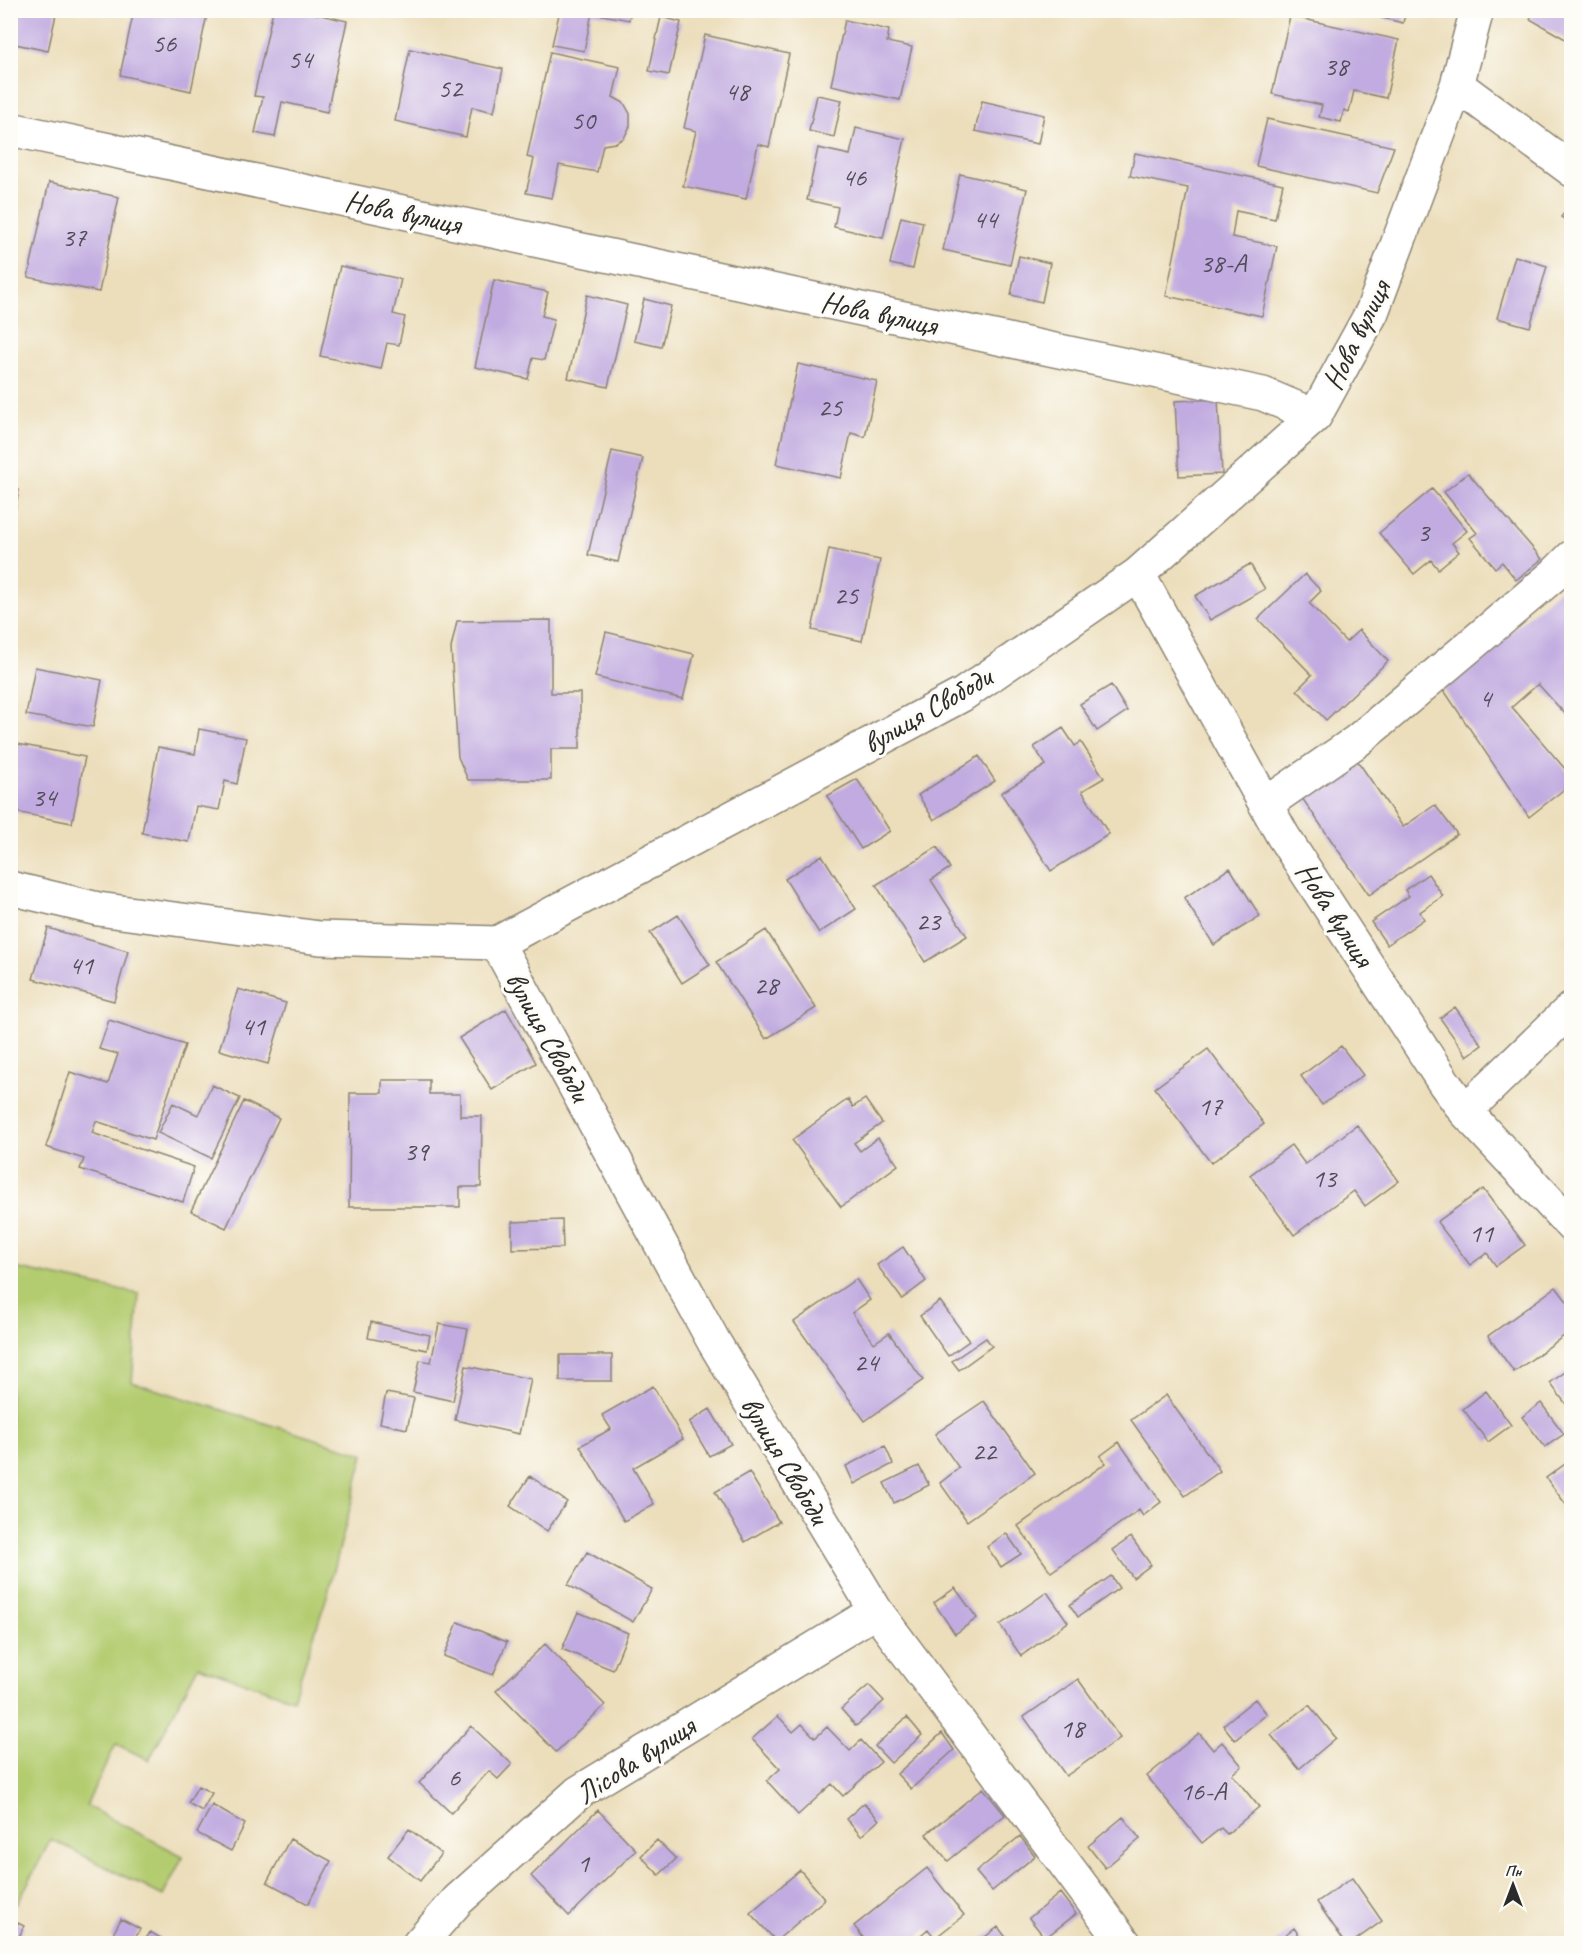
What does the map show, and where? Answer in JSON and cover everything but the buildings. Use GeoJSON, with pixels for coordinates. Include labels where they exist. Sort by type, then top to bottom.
{"type":"FeatureCollection","features":[{"type":"Feature","properties":{"kind":"street","name":"Нова вулиця"},"geometry":{"type":"LineString","coordinates":[[10,129],[1263,394],[1315,416],[1372,312],[1457,85],[1477,10]]}},
{"type":"Feature","properties":{"kind":"street"},"geometry":{"type":"LineString","coordinates":[[1457,85],[1572,170]]}},
{"type":"Feature","properties":{"kind":"street","name":"вулиця Свободи"},"geometry":{"type":"LineString","coordinates":[[10,888],[98,909],[320,938],[497,943],[962,694],[1138,574],[1315,416]]}},
{"type":"Feature","properties":{"kind":"street"},"geometry":{"type":"LineString","coordinates":[[1266,804],[1357,741],[1555,574],[1572,557]]}},
{"type":"Feature","properties":{"kind":"street","name":"Нова вулиця"},"geometry":{"type":"LineString","coordinates":[[1138,574],[1284,836],[1465,1112],[1572,1226]]}},
{"type":"Feature","properties":{"kind":"street","name":"вулиця Свободи"},"geometry":{"type":"LineString","coordinates":[[497,943],[714,1342],[876,1611],[1125,1944]]}},
{"type":"Feature","properties":{"kind":"street"},"geometry":{"type":"LineString","coordinates":[[1465,1112],[1572,1008]]}},
{"type":"Feature","properties":{"kind":"street","name":"Лісова вулиця"},"geometry":{"type":"LineString","coordinates":[[419,1944],[458,1900],[579,1792],[876,1611]]}},
{"type":"Feature","properties":{"kind":"green space"},"geometry":{"type":"Polygon","coordinates":[[[10,1267],[139,1294],[132,1382],[364,1454],[328,1593],[293,1699],[198,1666],[149,1760],[116,1744],[86,1806],[183,1856],[163,1896],[51,1839],[17,1904],[11,1901],[10,1267]]]}}]}
